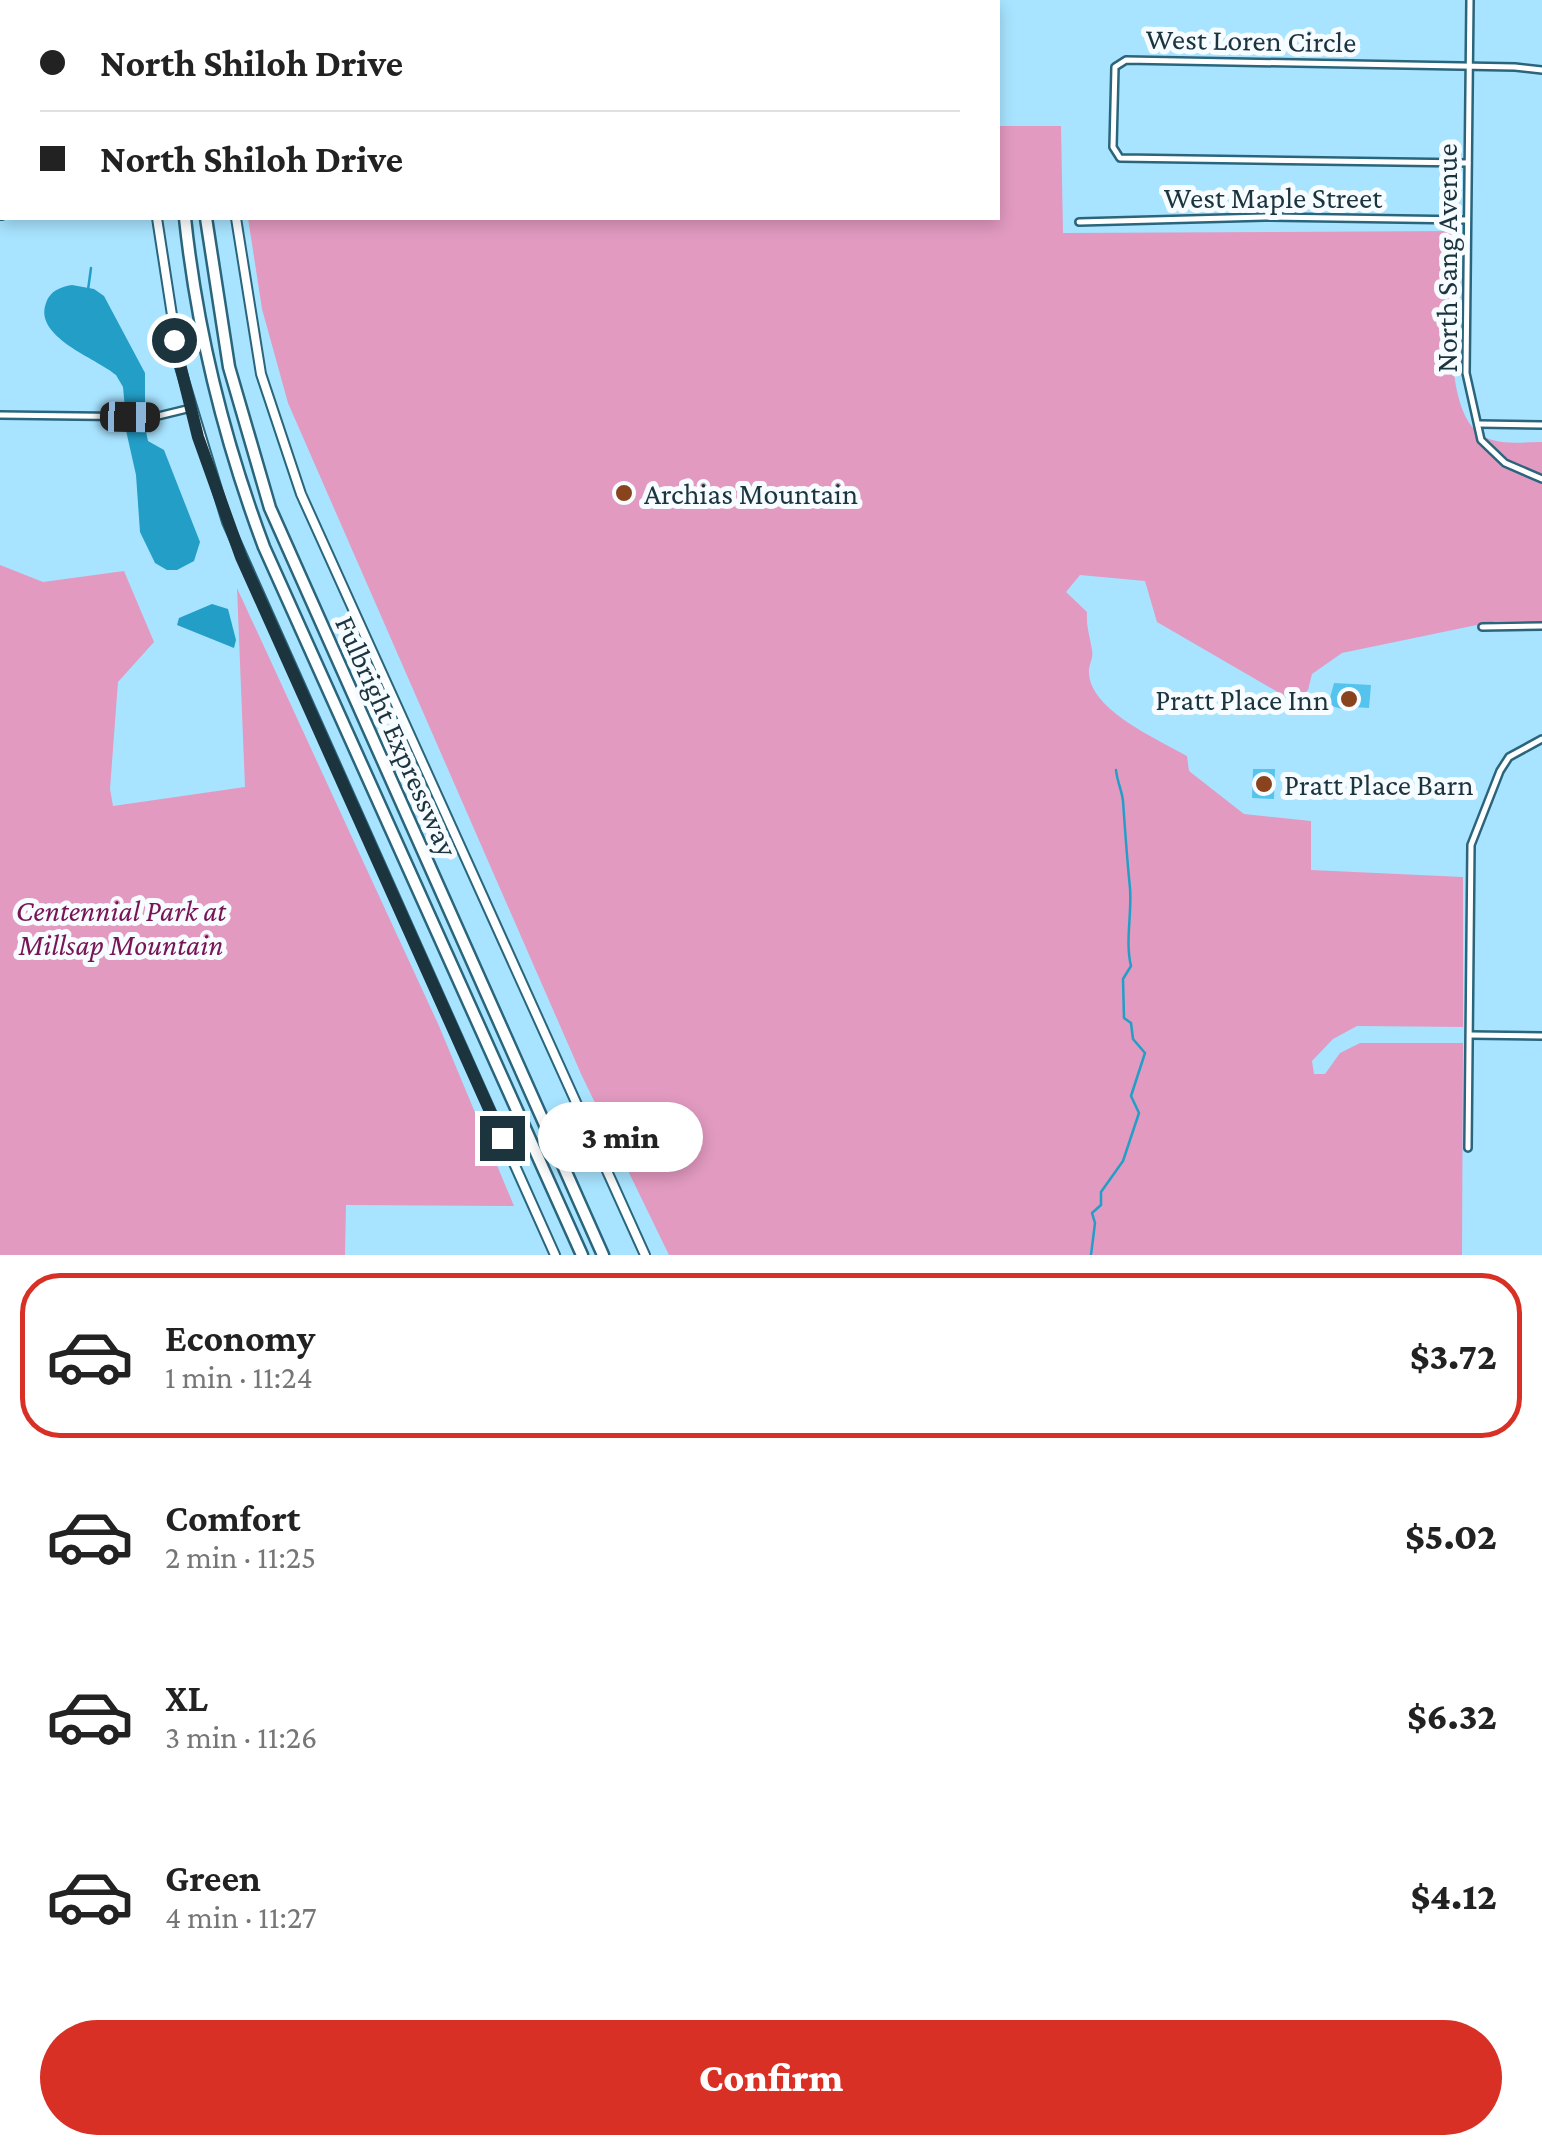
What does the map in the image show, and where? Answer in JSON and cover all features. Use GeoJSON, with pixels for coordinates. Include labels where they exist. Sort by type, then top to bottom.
{"type":"FeatureCollection","features":[{"type":"Feature","properties":{"kind":"highway","name":"Fulbright Expressway"},"geometry":{"type":"LineString","coordinates":[[186,220],[195,297],[214,387],[230,450],[264,547],[582,1255]]}},
{"type":"Feature","properties":{"kind":"highway","name":"Fulbright Expressway"},"geometry":{"type":"LineString","coordinates":[[206,220],[229,368],[270,508],[604,1255]]}},
{"type":"Feature","properties":{"kind":"main road"},"geometry":{"type":"LineString","coordinates":[[157,220],[174,340],[190,408],[241,557],[555,1255]]}},
{"type":"Feature","properties":{"kind":"main road"},"geometry":{"type":"LineString","coordinates":[[236,220],[261,374],[300,494],[645,1255]]}},
{"type":"Feature","properties":{"kind":"street","name":"North Sang Avenue"},"geometry":{"type":"LineString","coordinates":[[1470,0],[1464,354],[1481,440],[1492,453],[1542,478]]}},
{"type":"Feature","properties":{"kind":"street","name":"West Loren Circle"},"geometry":{"type":"LineString","coordinates":[[1468,164],[1125,159],[1116,155],[1113,146],[1114,72],[1117,64],[1126,60],[1542,70]]}},
{"type":"Feature","properties":{"kind":"street","name":"West Maple Street"},"geometry":{"type":"LineString","coordinates":[[1079,222],[1265,217],[1468,220]]}},
{"type":"Feature","properties":{"kind":"street"},"geometry":{"type":"LineString","coordinates":[[0,414],[154,417],[190,408]]}},
{"type":"Feature","properties":{"kind":"street"},"geometry":{"type":"LineString","coordinates":[[1479,424],[1542,425]]}},
{"type":"Feature","properties":{"kind":"street"},"geometry":{"type":"LineString","coordinates":[[1482,627],[1542,626]]}},
{"type":"Feature","properties":{"kind":"street"},"geometry":{"type":"LineString","coordinates":[[1468,1148],[1470,845],[1474,828],[1509,758],[1542,738]]}},
{"type":"Feature","properties":{"kind":"street"},"geometry":{"type":"LineString","coordinates":[[1470,1035],[1542,1036]]}},
{"type":"Feature","properties":{"kind":"green space"},"geometry":{"type":"Polygon","coordinates":[[[1000,126],[1061,126],[1063,233],[1454,231],[1451,335],[1457,391],[1464,413],[1475,430],[1489,439],[1542,442],[1542,621],[1496,621],[1342,653],[1312,674],[1308,690],[1295,702],[1157,622],[1145,581],[1080,575],[1066,592],[1087,612],[1092,653],[1089,673],[1092,687],[1101,699],[1128,722],[1187,756],[1189,771],[1244,814],[1311,821],[1311,870],[1463,877],[1463,1027],[1357,1026],[1333,1039],[1312,1061],[1314,1074],[1325,1074],[1340,1053],[1360,1043],[1463,1043],[1462,1255],[669,1255],[582,1076],[288,403],[262,309],[248,220],[1000,220],[1000,126]]]}},
{"type":"Feature","properties":{"kind":"green space","name":"Centennial Park at Millsap Mountain"},"geometry":{"type":"Polygon","coordinates":[[[0,565],[43,582],[124,571],[154,642],[118,682],[110,789],[113,806],[245,787],[237,588],[439,1026],[514,1206],[346,1205],[345,1255],[0,1255],[0,565]]]}},
{"type":"Feature","properties":{"kind":"water"},"geometry":{"type":"Polygon","coordinates":[[[72,285],[94,289],[104,296],[145,373],[145,409],[125,408],[123,387],[116,375],[69,345],[49,326],[44,315],[48,299],[56,290],[72,285]]]}},
{"type":"Feature","properties":{"kind":"water"},"geometry":{"type":"Polygon","coordinates":[[[125,426],[145,427],[148,441],[164,450],[200,542],[194,561],[177,570],[167,570],[155,563],[140,532],[136,475],[125,426]]]}},
{"type":"Feature","properties":{"kind":"water"},"geometry":{"type":"Polygon","coordinates":[[[212,604],[228,609],[236,640],[234,648],[177,625],[179,618],[212,604]]]}},
{"type":"Feature","properties":{"kind":"building","name":"Pratt Place Inn"},"geometry":{"type":"Polygon","coordinates":[[[1334,683],[1371,685],[1369,708],[1353,707],[1349,711],[1328,705],[1334,683]]]}},
{"type":"Feature","properties":{"kind":"building","name":"Pratt Place Barn"},"geometry":{"type":"Polygon","coordinates":[[[1253,769],[1275,769],[1274,799],[1252,798],[1253,769]]]}},
{"type":"Feature","properties":{"kind":"waterway"},"geometry":{"type":"LineString","coordinates":[[88,290],[91,268]]}},
{"type":"Feature","properties":{"kind":"waterway"},"geometry":{"type":"LineString","coordinates":[[1091,1255],[1095,1223],[1092,1213],[1101,1205],[1101,1192],[1123,1161],[1139,1113],[1131,1096],[1145,1053],[1133,1039],[1131,1023],[1124,1018],[1123,979],[1131,966],[1130,898],[1123,801],[1116,770]]}},
{"type":"Feature","properties":{"kind":"place","name":"Archias Mountain"},"geometry":{"type":"Point","coordinates":[624,493]}},
{"type":"Feature","properties":{"kind":"place","name":"Pratt Place Inn"},"geometry":{"type":"Point","coordinates":[1349,699]}},
{"type":"Feature","properties":{"kind":"place","name":"Pratt Place Barn"},"geometry":{"type":"Point","coordinates":[1264,784]}},
{"type":"Feature","properties":{"kind":"route"},"geometry":{"type":"LineString","coordinates":[[174,340],[198,437],[241,557],[502,1138]]}}]}
